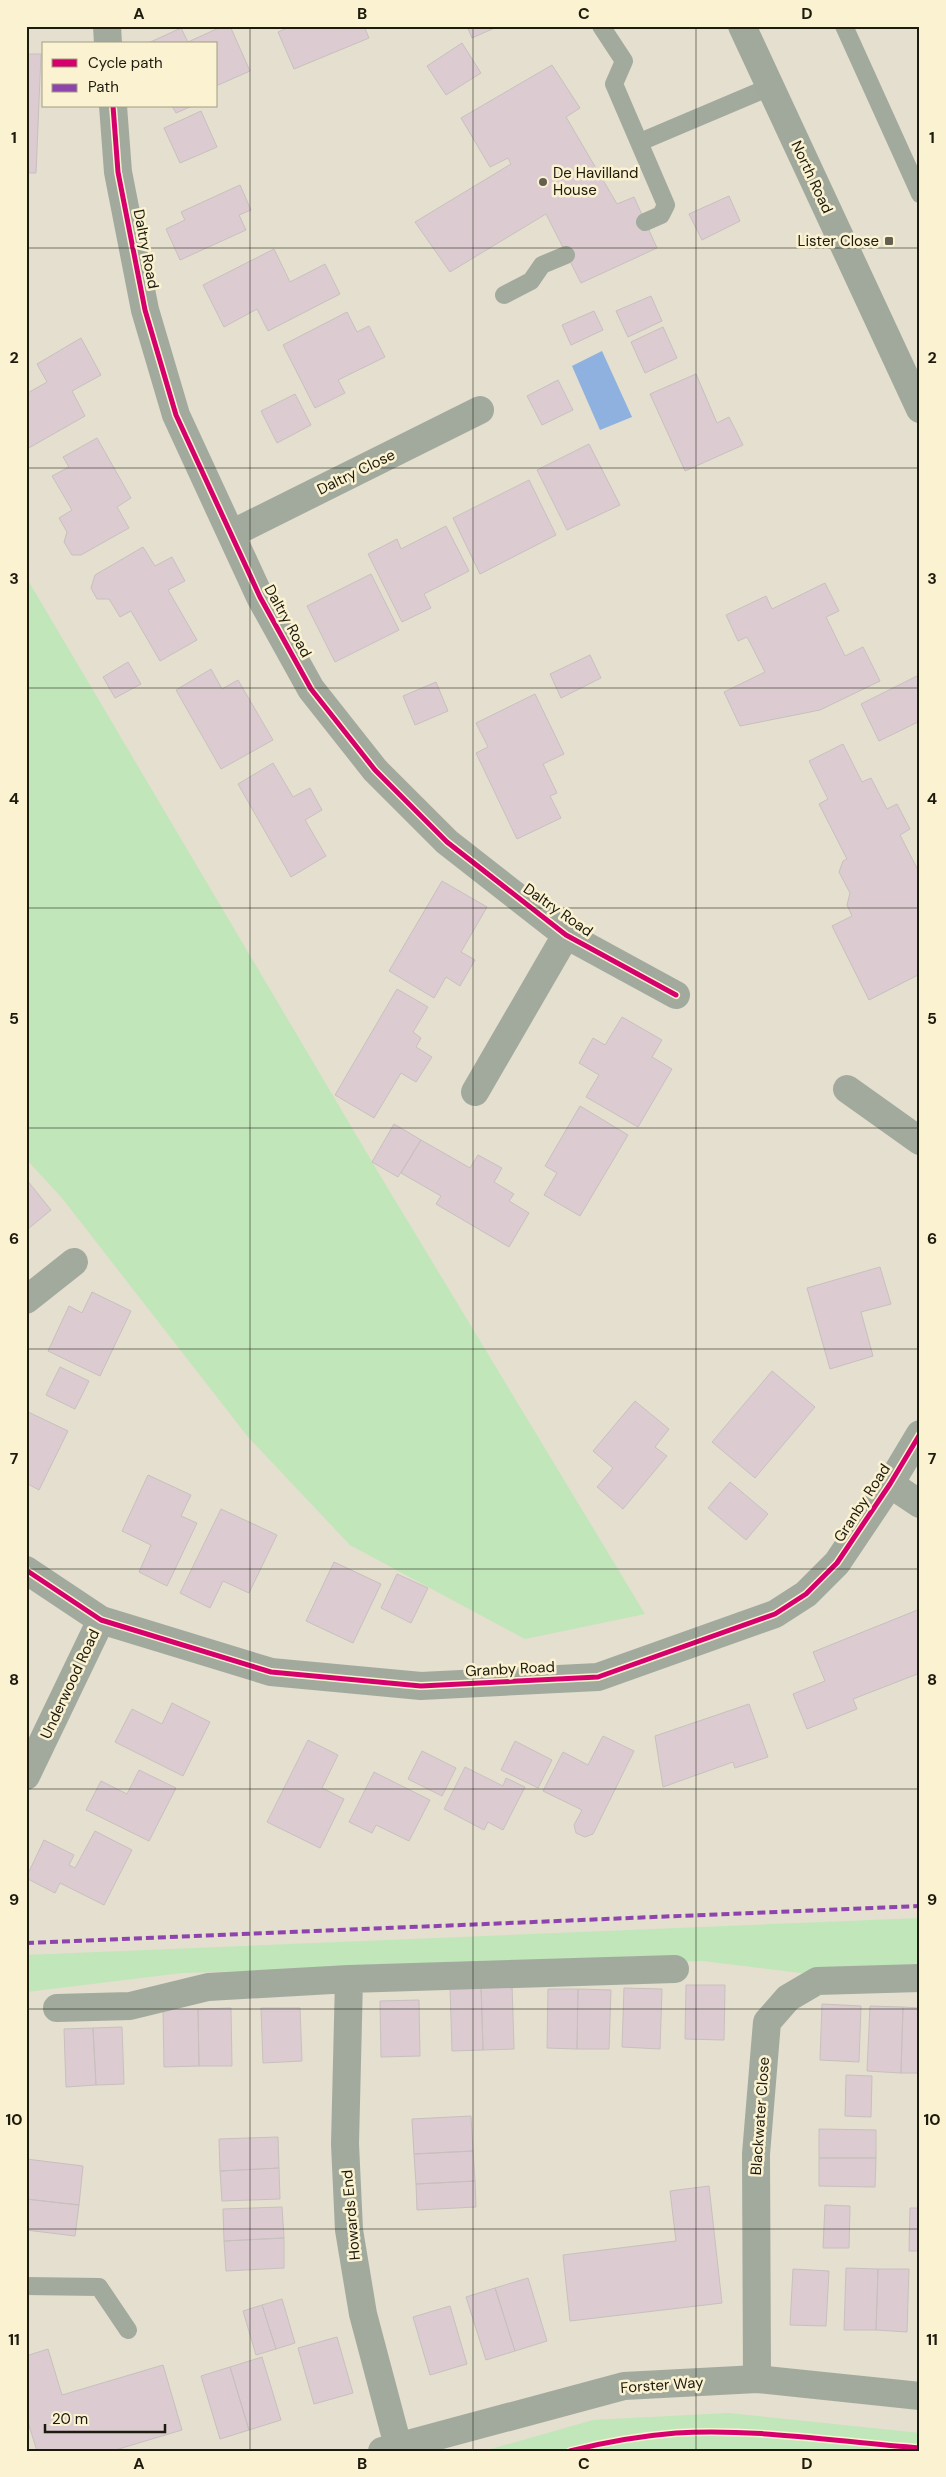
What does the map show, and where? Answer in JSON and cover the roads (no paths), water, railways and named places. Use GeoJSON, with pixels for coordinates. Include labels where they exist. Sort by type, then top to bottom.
{"type":"FeatureCollection","features":[{"type":"Feature","properties":{"kind":"main road","name":"North Road"},"geometry":{"type":"LineString","coordinates":[[742,26],[920,409]]}},
{"type":"Feature","properties":{"kind":"street"},"geometry":{"type":"LineString","coordinates":[[107,26],[108,42]]}},
{"type":"Feature","properties":{"kind":"street","name":"Daltry Road"},"geometry":{"type":"LineString","coordinates":[[113,108],[118,172],[145,310],[176,415],[260,596],[311,689],[375,770],[447,842],[566,935],[676,995]]}},
{"type":"Feature","properties":{"kind":"street","name":"Daltry Close"},"geometry":{"type":"LineString","coordinates":[[231,534],[480,410]]}},
{"type":"Feature","properties":{"kind":"street","name":"Daltry Road"},"geometry":{"type":"LineString","coordinates":[[474,1092],[566,935]]}},
{"type":"Feature","properties":{"kind":"street"},"geometry":{"type":"LineString","coordinates":[[846,1089],[920,1141]]}},
{"type":"Feature","properties":{"kind":"street"},"geometry":{"type":"LineString","coordinates":[[26,1300],[74,1262]]}},
{"type":"Feature","properties":{"kind":"street","name":"Granby Road"},"geometry":{"type":"LineString","coordinates":[[26,1570],[101,1620],[270,1672],[421,1686],[598,1677],[775,1614],[806,1594],[837,1563],[890,1484],[920,1434]]}},
{"type":"Feature","properties":{"kind":"street","name":"Granby Road"},"geometry":{"type":"LineString","coordinates":[[890,1484],[920,1504]]}},
{"type":"Feature","properties":{"kind":"street","name":"Underwood Road"},"geometry":{"type":"LineString","coordinates":[[26,1776],[101,1620]]}},
{"type":"Feature","properties":{"kind":"street"},"geometry":{"type":"LineString","coordinates":[[57,2008],[130,2006],[208,1987],[349,1979],[675,1969]]}},
{"type":"Feature","properties":{"kind":"street","name":"Blackwater Close"},"geometry":{"type":"LineString","coordinates":[[757,2379],[756,2154],[768,2022],[788,1998],[817,1981],[920,1978]]}},
{"type":"Feature","properties":{"kind":"street","name":"Howards End"},"geometry":{"type":"LineString","coordinates":[[349,1979],[345,2144],[349,2230],[363,2314],[390,2448]]}},
{"type":"Feature","properties":{"kind":"street","name":"Forster Way"},"geometry":{"type":"LineString","coordinates":[[390,2448],[624,2386],[757,2379],[920,2396]]}},
{"type":"Feature","properties":{"kind":"lane"},"geometry":{"type":"LineString","coordinates":[[601,26],[624,61],[614,84],[666,205],[661,215],[645,222]]}},
{"type":"Feature","properties":{"kind":"lane"},"geometry":{"type":"LineString","coordinates":[[844,26],[920,194]]}},
{"type":"Feature","properties":{"kind":"lane"},"geometry":{"type":"LineString","coordinates":[[640,142],[770,87]]}},
{"type":"Feature","properties":{"kind":"lane"},"geometry":{"type":"LineString","coordinates":[[504,295],[531,281],[542,265],[566,256]]}},
{"type":"Feature","properties":{"kind":"lane"},"geometry":{"type":"LineString","coordinates":[[26,2286],[99,2287],[128,2330]]}},
{"type":"Feature","properties":{"kind":"water"},"geometry":{"type":"Polygon","coordinates":[[[602,351],[632,417],[600,430],[572,366],[602,351]]]}},
{"type":"Feature","properties":{"kind":"place","name":"De Havilland House"},"geometry":{"type":"Point","coordinates":[543,182]}},
{"type":"Feature","properties":{"kind":"place","name":"Lister Close"},"geometry":{"type":"Point","coordinates":[889,241]}}]}
